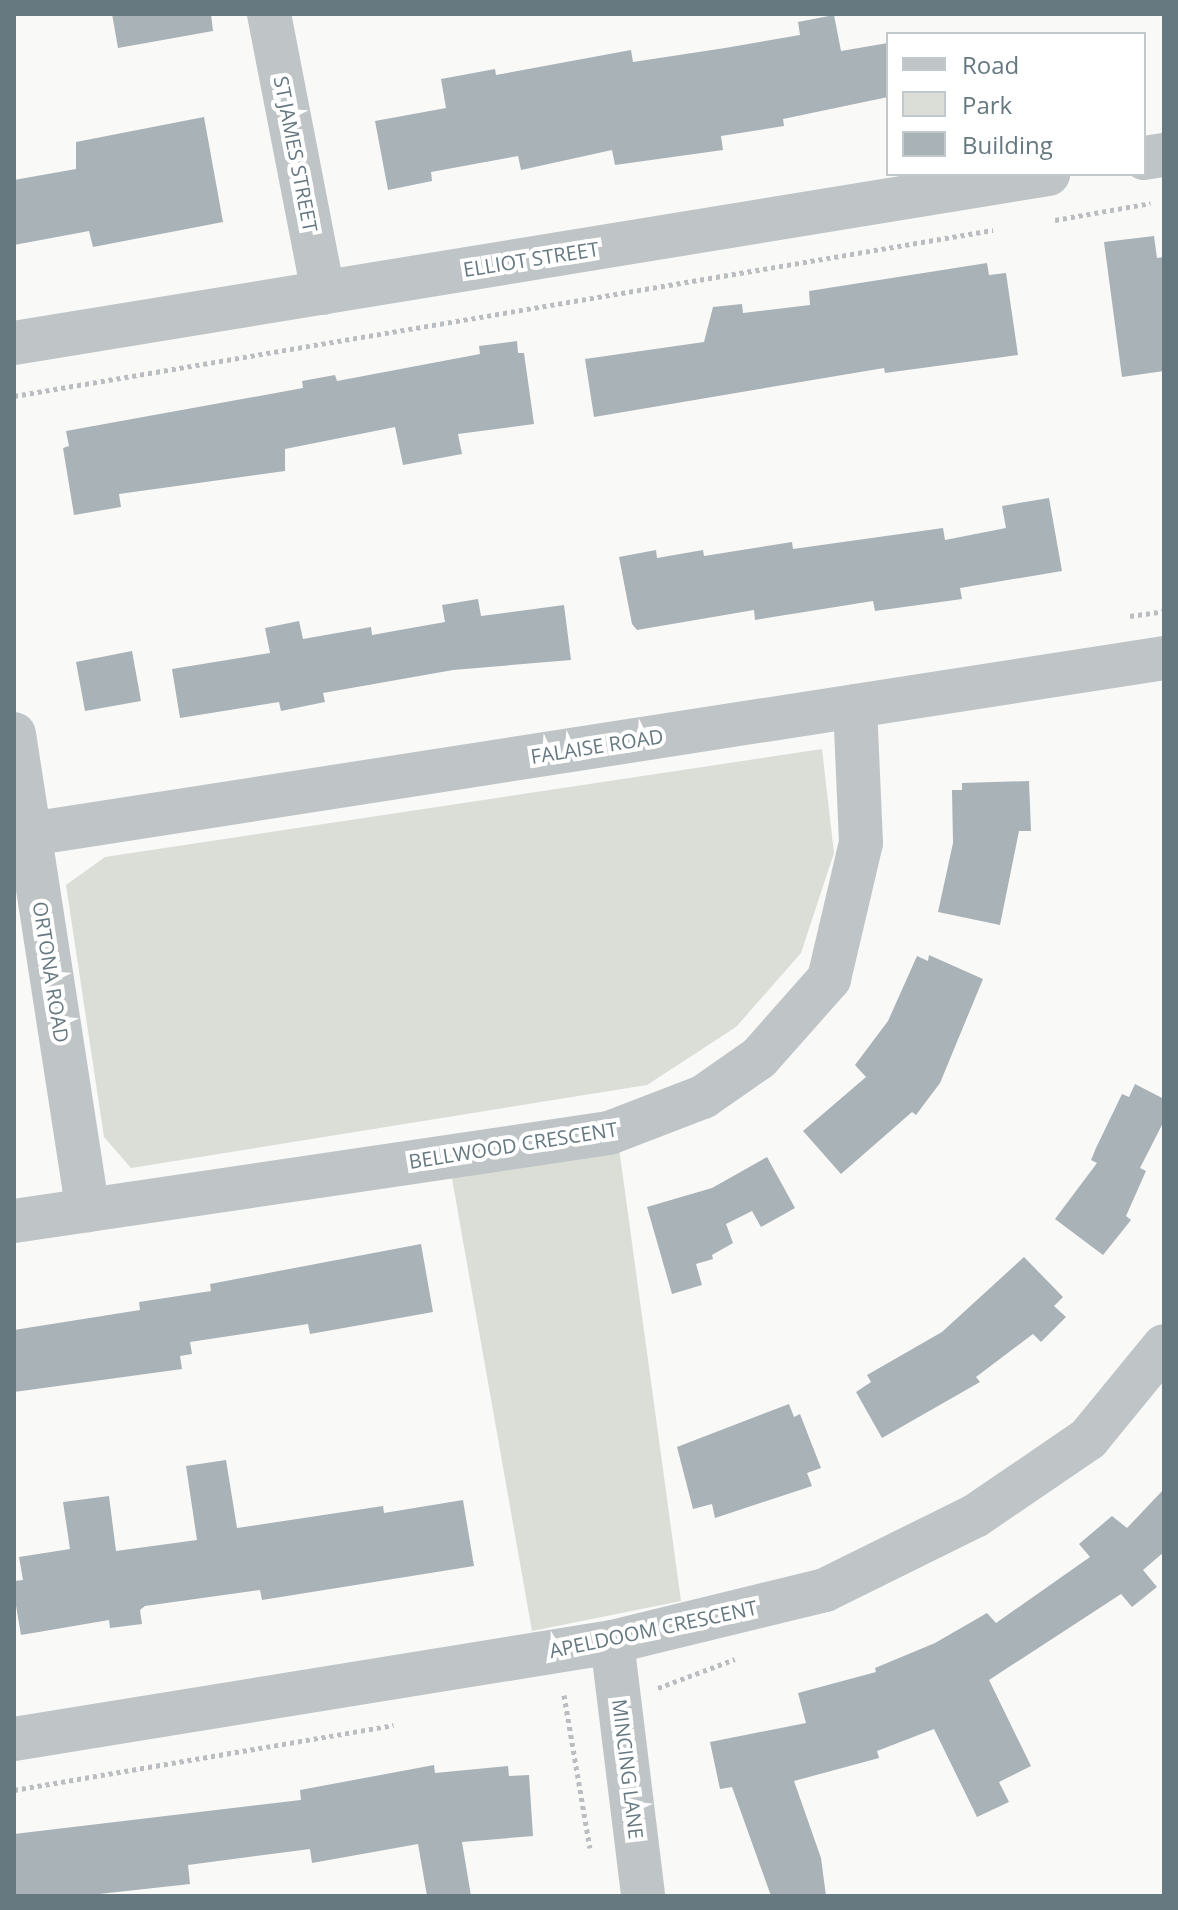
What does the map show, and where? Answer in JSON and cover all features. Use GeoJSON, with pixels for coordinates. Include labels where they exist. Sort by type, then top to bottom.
{"type":"FeatureCollection","features":[{"type":"Feature","properties":{"kind":"street","name":"ST JAMES STREET"},"geometry":{"type":"LineString","coordinates":[[269,14],[323,293]]}},
{"type":"Feature","properties":{"kind":"street","name":"ELLIOT STREET"},"geometry":{"type":"LineString","coordinates":[[14,343],[1036,176]]}},
{"type":"Feature","properties":{"kind":"street","name":"FALAISE ROAD"},"geometry":{"type":"LineString","coordinates":[[30,834],[1164,658]]}},
{"type":"Feature","properties":{"kind":"street","name":"BELLWOOD CRESCENT"},"geometry":{"type":"LineString","coordinates":[[14,1221],[609,1133],[703,1097],[759,1058],[829,979],[861,843],[855,706]]}},
{"type":"Feature","properties":{"kind":"street","name":"ORTONA ROAD"},"geometry":{"type":"LineString","coordinates":[[14,734],[88,1210]]}},
{"type":"Feature","properties":{"kind":"street","name":"APELDOOM CRESCENT"},"geometry":{"type":"LineString","coordinates":[[14,1739],[612,1642],[825,1590],[975,1516],[1088,1439],[1164,1346]]}},
{"type":"Feature","properties":{"kind":"street","name":"MINCING LANE"},"geometry":{"type":"LineString","coordinates":[[612,1642],[643,1896]]}},
{"type":"Feature","properties":{"kind":"path"},"geometry":{"type":"LineString","coordinates":[[1038,222],[1164,201]]}},
{"type":"Feature","properties":{"kind":"path"},"geometry":{"type":"LineString","coordinates":[[14,396],[1006,228]]}},
{"type":"Feature","properties":{"kind":"path"},"geometry":{"type":"LineString","coordinates":[[552,1697],[568,1695],[593,1865]]}},
{"type":"Feature","properties":{"kind":"path"},"geometry":{"type":"LineString","coordinates":[[14,1790],[399,1724]]}},
{"type":"Feature","properties":{"kind":"green space"},"geometry":{"type":"Polygon","coordinates":[[[822,749],[834,853],[801,953],[736,1027],[647,1085],[131,1168],[104,1137],[66,885],[105,857],[822,749]]]}},
{"type":"Feature","properties":{"kind":"green space"},"geometry":{"type":"Polygon","coordinates":[[[619,1148],[681,1601],[532,1631],[451,1173],[619,1148]]]}},
{"type":"Feature","properties":{"kind":"building"},"geometry":{"type":"Polygon","coordinates":[[[112,14],[211,14],[213,31],[118,48],[112,14]]]}},
{"type":"Feature","properties":{"kind":"building"},"geometry":{"type":"Polygon","coordinates":[[[834,15],[841,51],[886,43],[886,97],[783,119],[784,126],[721,136],[723,150],[615,165],[612,150],[521,170],[518,156],[431,172],[432,181],[388,190],[375,121],[446,108],[441,79],[495,69],[496,75],[631,50],[633,62],[725,48],[800,35],[798,22],[834,15]]]}},
{"type":"Feature","properties":{"kind":"building"},"geometry":{"type":"Polygon","coordinates":[[[204,117],[223,222],[93,247],[89,231],[14,245],[14,180],[76,169],[76,142],[204,117]]]}},
{"type":"Feature","properties":{"kind":"building"},"geometry":{"type":"Polygon","coordinates":[[[1154,236],[1157,258],[1164,257],[1164,371],[1122,377],[1104,242],[1154,236]]]}},
{"type":"Feature","properties":{"kind":"building"},"geometry":{"type":"Polygon","coordinates":[[[987,263],[989,275],[1006,273],[1018,355],[885,373],[884,368],[594,417],[585,359],[704,342],[713,307],[742,304],[743,313],[810,305],[809,291],[987,263]]]}},
{"type":"Feature","properties":{"kind":"building"},"geometry":{"type":"Polygon","coordinates":[[[517,341],[518,353],[524,353],[534,424],[458,434],[462,454],[403,465],[395,427],[285,449],[285,471],[119,494],[121,507],[74,515],[63,448],[69,446],[66,431],[303,388],[302,381],[335,375],[337,381],[480,354],[479,346],[517,341]]]}},
{"type":"Feature","properties":{"kind":"building"},"geometry":{"type":"Polygon","coordinates":[[[1049,498],[1062,571],[960,588],[962,599],[875,611],[873,601],[755,620],[754,610],[637,630],[632,624],[619,557],[656,550],[657,558],[703,550],[704,556],[792,542],[793,549],[943,528],[945,540],[1006,528],[1002,506],[1049,498]]]}},
{"type":"Feature","properties":{"kind":"building"},"geometry":{"type":"Polygon","coordinates":[[[478,599],[481,616],[564,605],[571,660],[453,670],[323,693],[325,702],[281,711],[279,702],[180,718],[172,669],[270,653],[265,628],[299,621],[303,639],[371,627],[372,635],[445,622],[442,605],[478,599]]]}},
{"type":"Feature","properties":{"kind":"building"},"geometry":{"type":"Polygon","coordinates":[[[132,651],[141,701],[85,711],[76,662],[132,651]]]}},
{"type":"Feature","properties":{"kind":"building"},"geometry":{"type":"Polygon","coordinates":[[[1029,781],[1031,831],[1019,831],[1000,925],[938,912],[953,843],[952,790],[962,790],[962,783],[1029,781]]]}},
{"type":"Feature","properties":{"kind":"building"},"geometry":{"type":"Polygon","coordinates":[[[929,955],[983,979],[940,1083],[916,1115],[912,1112],[841,1174],[803,1131],[866,1077],[855,1065],[888,1021],[917,956],[928,961],[929,955]]]}},
{"type":"Feature","properties":{"kind":"building"},"geometry":{"type":"Polygon","coordinates":[[[1135,1084],[1164,1099],[1164,1121],[1140,1168],[1146,1171],[1126,1216],[1131,1220],[1103,1255],[1055,1219],[1097,1163],[1091,1160],[1096,1148],[1122,1094],[1129,1097],[1135,1084]]]}},
{"type":"Feature","properties":{"kind":"building"},"geometry":{"type":"Polygon","coordinates":[[[767,1157],[795,1208],[761,1227],[752,1211],[726,1224],[733,1243],[712,1255],[713,1259],[696,1264],[702,1285],[672,1294],[647,1207],[712,1188],[767,1157]]]}},
{"type":"Feature","properties":{"kind":"building"},"geometry":{"type":"Polygon","coordinates":[[[421,1244],[433,1312],[310,1334],[308,1324],[190,1342],[192,1354],[180,1356],[182,1369],[14,1392],[14,1330],[140,1310],[139,1302],[211,1291],[210,1284],[421,1244]]]}},
{"type":"Feature","properties":{"kind":"building"},"geometry":{"type":"Polygon","coordinates":[[[1024,1257],[1063,1297],[1054,1306],[1066,1317],[1041,1342],[1033,1334],[976,1377],[980,1382],[882,1438],[856,1392],[871,1382],[867,1375],[942,1332],[1024,1257]]]}},
{"type":"Feature","properties":{"kind":"building"},"geometry":{"type":"Polygon","coordinates":[[[789,1404],[794,1417],[800,1414],[821,1468],[807,1473],[812,1486],[715,1518],[712,1504],[693,1509],[677,1447],[789,1404]]]}},
{"type":"Feature","properties":{"kind":"building"},"geometry":{"type":"Polygon","coordinates":[[[226,1460],[237,1528],[383,1506],[384,1513],[463,1500],[474,1566],[262,1600],[260,1590],[145,1606],[140,1610],[142,1624],[110,1628],[109,1620],[21,1635],[14,1594],[14,1581],[23,1580],[19,1557],[70,1549],[63,1502],[109,1496],[116,1551],[197,1540],[186,1466],[226,1460]]]}},
{"type":"Feature","properties":{"kind":"building"},"geometry":{"type":"Polygon","coordinates":[[[1164,1489],[1164,1552],[1143,1570],[1157,1587],[1132,1607],[1121,1594],[989,1680],[1031,1766],[999,1782],[1009,1802],[977,1817],[934,1729],[877,1751],[879,1758],[794,1781],[821,1858],[826,1896],[771,1896],[732,1787],[720,1789],[710,1742],[806,1723],[798,1693],[876,1672],[875,1668],[935,1643],[987,1613],[996,1623],[1090,1557],[1079,1544],[1112,1516],[1127,1528],[1164,1489]]]}},
{"type":"Feature","properties":{"kind":"building"},"geometry":{"type":"Polygon","coordinates":[[[434,1765],[435,1773],[508,1766],[509,1776],[529,1775],[533,1836],[462,1842],[471,1896],[427,1896],[418,1844],[312,1863],[310,1849],[188,1865],[190,1884],[81,1896],[14,1896],[14,1834],[301,1800],[300,1790],[434,1765]]]}}]}
